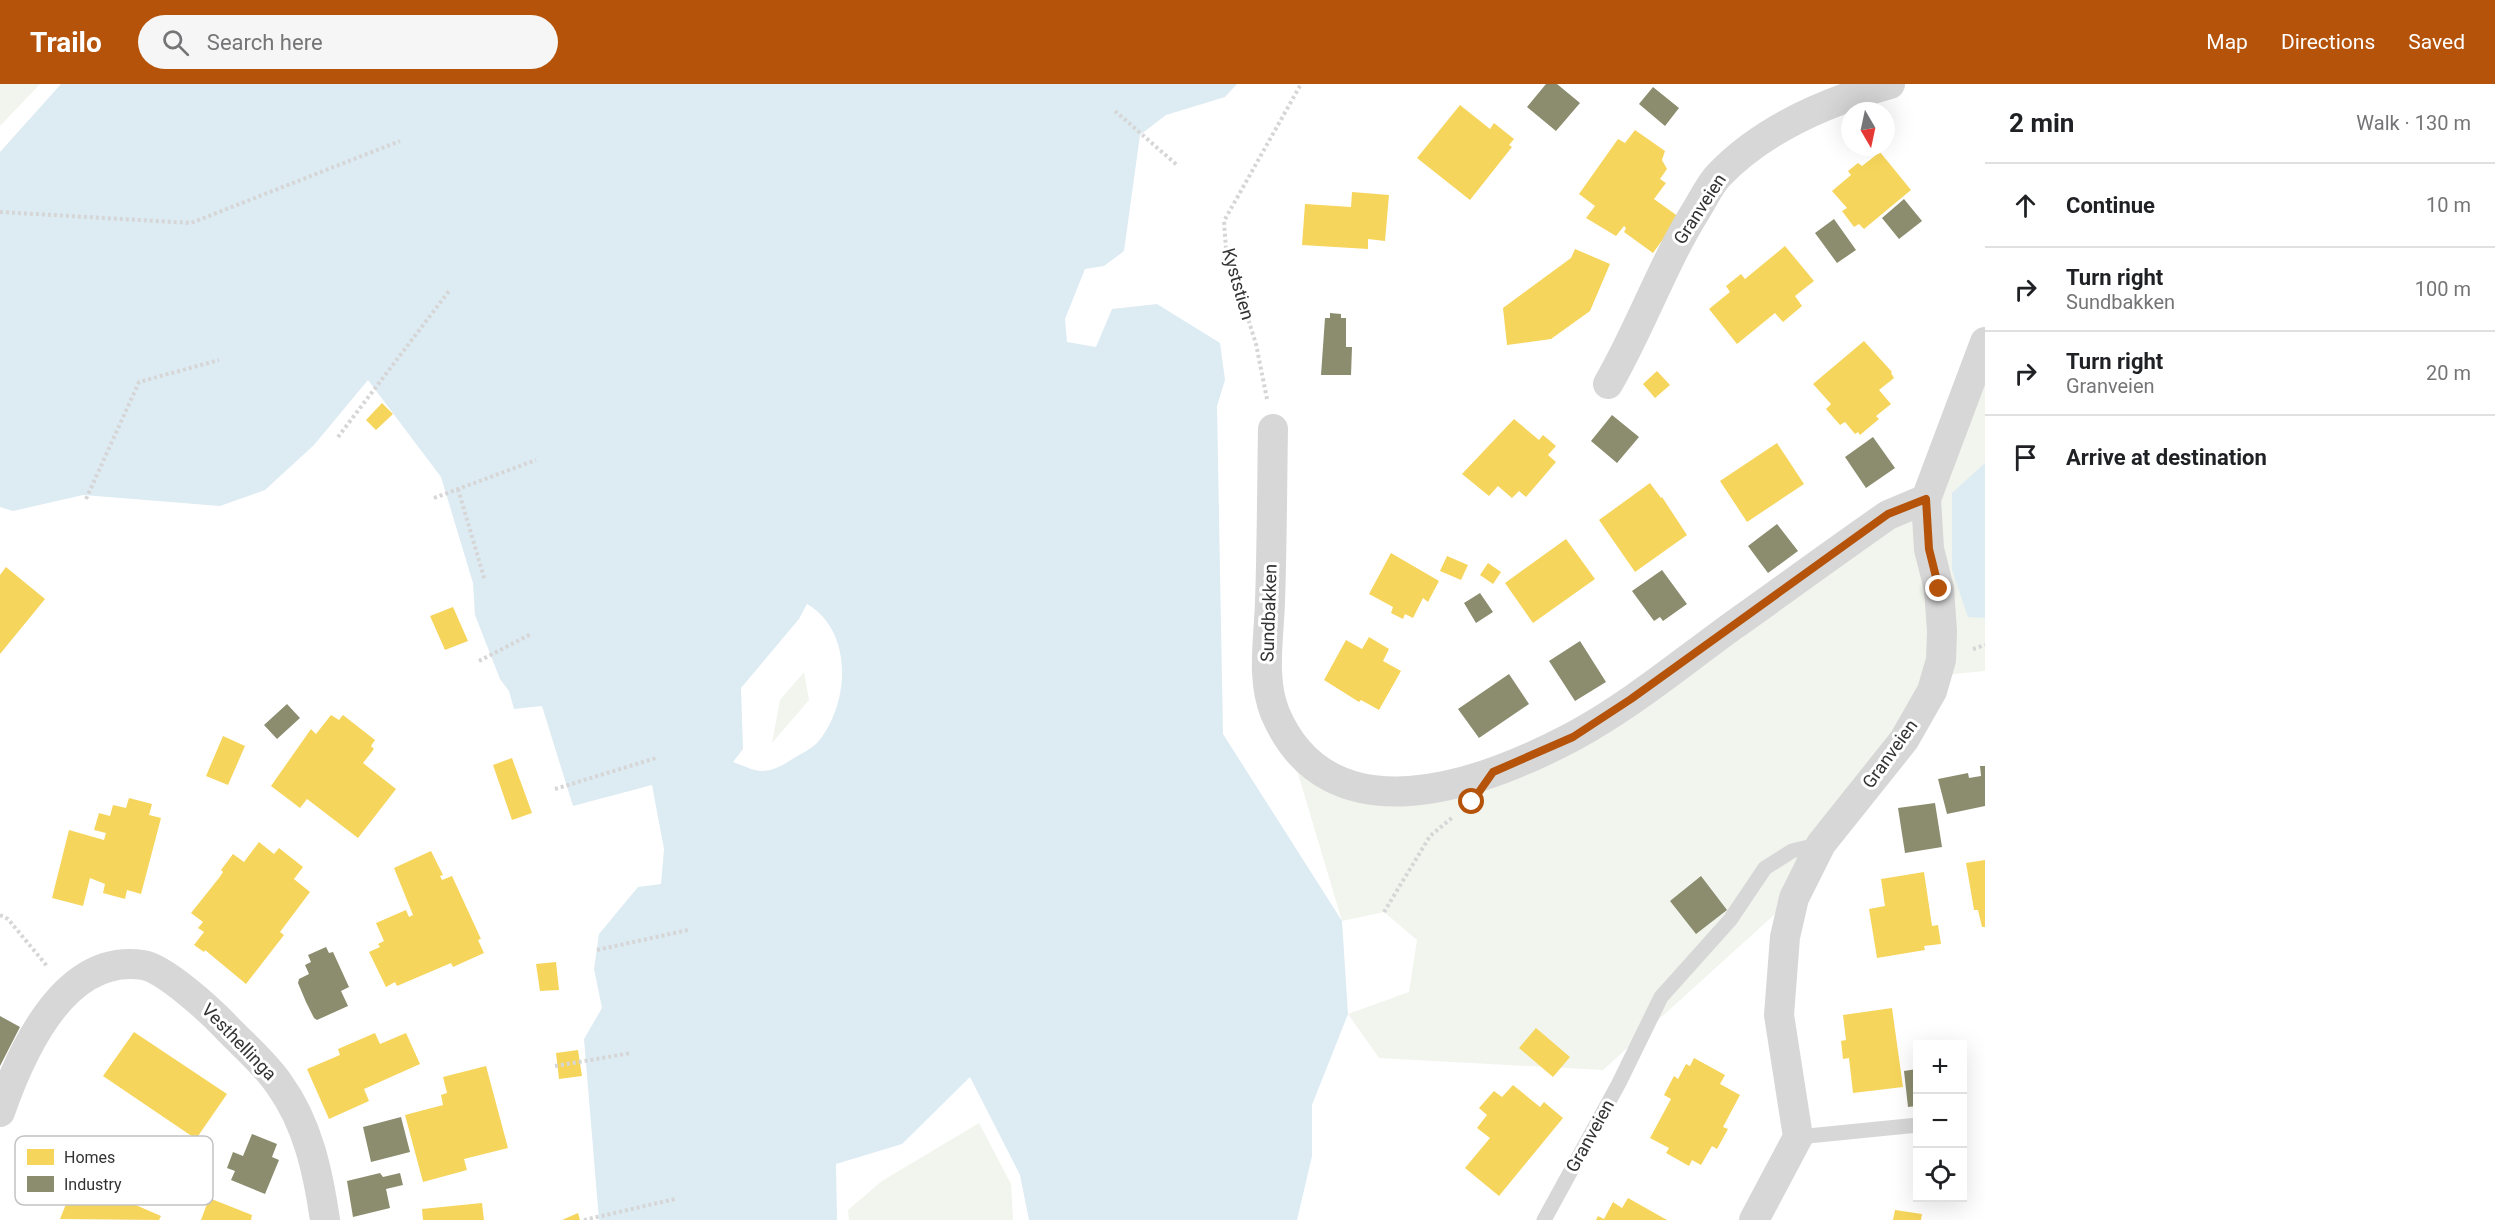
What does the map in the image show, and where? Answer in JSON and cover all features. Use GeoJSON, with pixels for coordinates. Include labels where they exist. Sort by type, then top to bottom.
{"type":"FeatureCollection","features":[{"type":"Feature","properties":{"kind":"street","name":"Granveien"},"geometry":{"type":"LineString","coordinates":[[1608,384],[1633,342],[1679,238],[1717,176],[1761,138],[1846,96],[1890,84]]}},
{"type":"Feature","properties":{"kind":"street","name":"Granveien"},"geometry":{"type":"LineString","coordinates":[[1798,1137],[1779,1014],[1785,937],[1794,898],[1821,844],[1904,740],[1932,691],[1941,660],[1942,631],[1939,589],[1929,549],[1926,499],[1985,342]]}},
{"type":"Feature","properties":{"kind":"street","name":"Sundbakken"},"geometry":{"type":"LineString","coordinates":[[1273,429],[1270,603],[1266,667],[1274,711],[1288,737],[1314,766],[1336,781],[1386,793],[1445,787],[1493,772],[1573,737],[1631,699],[1888,514],[1926,499]]}},
{"type":"Feature","properties":{"kind":"street","name":"Vesthellinga"},"geometry":{"type":"LineString","coordinates":[[0,1112],[37,1030],[68,989],[92,972],[145,965],[203,1002],[279,1083],[303,1126],[318,1173],[325,1220]]}},
{"type":"Feature","properties":{"kind":"street"},"geometry":{"type":"LineString","coordinates":[[1754,1220],[1798,1137]]}},
{"type":"Feature","properties":{"kind":"lane","name":"Granveien"},"geometry":{"type":"LineString","coordinates":[[1544,1220],[1619,1083],[1661,997],[1730,920],[1765,868],[1792,852],[1821,844]]}},
{"type":"Feature","properties":{"kind":"lane"},"geometry":{"type":"LineString","coordinates":[[1798,1137],[1913,1125]]}},
{"type":"Feature","properties":{"kind":"path","name":"Kyststien"},"geometry":{"type":"LineString","coordinates":[[1273,429],[1256,344],[1226,249],[1224,221],[1301,84]]}},
{"type":"Feature","properties":{"kind":"path"},"geometry":{"type":"LineString","coordinates":[[1115,111],[1177,165]]}},
{"type":"Feature","properties":{"kind":"path"},"geometry":{"type":"LineString","coordinates":[[0,212],[191,223],[400,141]]}},
{"type":"Feature","properties":{"kind":"path"},"geometry":{"type":"LineString","coordinates":[[338,437],[449,291]]}},
{"type":"Feature","properties":{"kind":"path"},"geometry":{"type":"LineString","coordinates":[[86,499],[139,382],[219,360]]}},
{"type":"Feature","properties":{"kind":"path"},"geometry":{"type":"LineString","coordinates":[[434,498],[536,460]]}},
{"type":"Feature","properties":{"kind":"path"},"geometry":{"type":"LineString","coordinates":[[458,489],[485,581]]}},
{"type":"Feature","properties":{"kind":"path"},"geometry":{"type":"LineString","coordinates":[[479,662],[531,634]]}},
{"type":"Feature","properties":{"kind":"path"},"geometry":{"type":"LineString","coordinates":[[555,789],[656,758]]}},
{"type":"Feature","properties":{"kind":"path"},"geometry":{"type":"LineString","coordinates":[[1384,912],[1430,836],[1455,816]]}},
{"type":"Feature","properties":{"kind":"path"},"geometry":{"type":"LineString","coordinates":[[0,915],[8,919],[68,989]]}},
{"type":"Feature","properties":{"kind":"path"},"geometry":{"type":"LineString","coordinates":[[597,950],[688,930]]}},
{"type":"Feature","properties":{"kind":"path"},"geometry":{"type":"LineString","coordinates":[[555,1066],[631,1053]]}},
{"type":"Feature","properties":{"kind":"path"},"geometry":{"type":"LineString","coordinates":[[584,1220],[675,1199]]}},
{"type":"Feature","properties":{"kind":"shaded area"},"geometry":{"type":"Polygon","coordinates":[[[0,84],[40,84],[0,126],[0,84]]]}},
{"type":"Feature","properties":{"kind":"shaded area"},"geometry":{"type":"Polygon","coordinates":[[[61,84],[1237,84],[1225,97],[1166,115],[1140,135],[1124,251],[1104,266],[1085,269],[1065,319],[1067,342],[1096,347],[1112,309],[1157,304],[1220,343],[1225,380],[1217,406],[1223,734],[1342,921],[1348,1014],[1312,1105],[1312,1156],[1297,1220],[1029,1220],[1020,1175],[970,1077],[902,1144],[836,1164],[837,1220],[599,1220],[584,1039],[602,1008],[594,969],[599,934],[638,887],[661,884],[664,849],[652,785],[573,806],[542,706],[514,709],[509,691],[500,679],[475,615],[473,583],[441,477],[368,380],[314,445],[265,490],[220,506],[83,495],[13,511],[0,507],[0,152],[61,84]],[[807,604],[799,619],[741,688],[743,749],[733,762],[760,771],[776,768],[815,745],[828,727],[841,689],[842,669],[840,650],[833,632],[822,616],[807,604]]]}},
{"type":"Feature","properties":{"kind":"shaded area"},"geometry":{"type":"Polygon","coordinates":[[[1985,381],[1985,671],[1954,674],[1942,679],[1808,884],[1603,1070],[1379,1058],[1348,1014],[1409,992],[1417,940],[1384,912],[1342,921],[1282,720],[1324,771],[1394,783],[1487,774],[1634,688],[1925,485],[1985,381]]]}},
{"type":"Feature","properties":{"kind":"shaded area"},"geometry":{"type":"Polygon","coordinates":[[[1985,463],[1985,618],[1968,617],[1952,570],[1952,493],[1985,463]]]}},
{"type":"Feature","properties":{"kind":"shaded area"},"geometry":{"type":"Polygon","coordinates":[[[804,672],[809,700],[772,743],[780,700],[804,672]]]}},
{"type":"Feature","properties":{"kind":"shaded area"},"geometry":{"type":"Polygon","coordinates":[[[979,1123],[1011,1184],[1013,1220],[849,1220],[848,1210],[882,1181],[979,1123]]]}},
{"type":"Feature","properties":{"kind":"building: Homes"},"geometry":{"type":"Polygon","coordinates":[[[1460,105],[1490,129],[1494,123],[1514,139],[1509,145],[1512,147],[1470,200],[1417,158],[1460,105]]]}},
{"type":"Feature","properties":{"kind":"building: Homes"},"geometry":{"type":"Polygon","coordinates":[[[1635,130],[1665,151],[1662,160],[1667,169],[1660,179],[1666,183],[1654,199],[1679,217],[1653,253],[1624,232],[1626,228],[1624,226],[1616,236],[1586,218],[1595,206],[1579,194],[1618,139],[1625,143],[1635,130]]]}},
{"type":"Feature","properties":{"kind":"building: Homes"},"geometry":{"type":"Polygon","coordinates":[[[1875,156],[1883,156],[1911,190],[1864,229],[1859,224],[1854,227],[1842,211],[1847,208],[1832,191],[1851,175],[1848,171],[1858,163],[1862,166],[1875,156]]]}},
{"type":"Feature","properties":{"kind":"building: Homes"},"geometry":{"type":"Polygon","coordinates":[[[1352,192],[1389,195],[1385,241],[1368,239],[1368,249],[1302,245],[1305,204],[1351,207],[1352,192]]]}},
{"type":"Feature","properties":{"kind":"building: Homes"},"geometry":{"type":"Polygon","coordinates":[[[1785,246],[1814,281],[1795,296],[1802,306],[1783,322],[1775,313],[1737,344],[1709,309],[1730,292],[1726,286],[1741,274],[1745,279],[1785,246]]]}},
{"type":"Feature","properties":{"kind":"building: Homes"},"geometry":{"type":"Polygon","coordinates":[[[1575,249],[1610,264],[1590,311],[1551,339],[1507,345],[1503,308],[1571,258],[1575,249]]]}},
{"type":"Feature","properties":{"kind":"building: Homes"},"geometry":{"type":"Polygon","coordinates":[[[1864,341],[1892,372],[1894,378],[1879,390],[1891,404],[1876,416],[1879,419],[1860,435],[1858,432],[1855,434],[1845,422],[1840,425],[1826,409],[1831,404],[1813,384],[1864,341]]]}},
{"type":"Feature","properties":{"kind":"building: Homes"},"geometry":{"type":"Polygon","coordinates":[[[1657,371],[1670,385],[1655,398],[1643,384],[1657,371]]]}},
{"type":"Feature","properties":{"kind":"building: Homes"},"geometry":{"type":"Polygon","coordinates":[[[382,403],[393,414],[376,430],[366,420],[382,403]]]}},
{"type":"Feature","properties":{"kind":"building: Homes"},"geometry":{"type":"Polygon","coordinates":[[[1514,419],[1539,440],[1543,435],[1556,446],[1548,455],[1556,462],[1526,497],[1519,491],[1512,498],[1498,486],[1489,496],[1462,474],[1514,419]]]}},
{"type":"Feature","properties":{"kind":"building: Homes"},"geometry":{"type":"Polygon","coordinates":[[[1777,443],[1804,484],[1747,522],[1720,481],[1777,443]]]}},
{"type":"Feature","properties":{"kind":"building: Homes"},"geometry":{"type":"Polygon","coordinates":[[[1650,483],[1687,535],[1635,572],[1599,520],[1650,483]]]}},
{"type":"Feature","properties":{"kind":"building: Homes"},"geometry":{"type":"Polygon","coordinates":[[[1566,539],[1595,579],[1533,623],[1505,583],[1566,539]]]}},
{"type":"Feature","properties":{"kind":"building: Homes"},"geometry":{"type":"Polygon","coordinates":[[[1391,553],[1439,581],[1428,602],[1423,598],[1413,618],[1405,614],[1403,619],[1391,613],[1393,607],[1369,594],[1391,553]]]}},
{"type":"Feature","properties":{"kind":"building: Homes"},"geometry":{"type":"Polygon","coordinates":[[[1447,556],[1468,565],[1461,580],[1440,571],[1447,556]]]}},
{"type":"Feature","properties":{"kind":"building: Homes"},"geometry":{"type":"Polygon","coordinates":[[[1488,563],[1501,572],[1493,584],[1480,575],[1488,563]]]}},
{"type":"Feature","properties":{"kind":"building: Homes"},"geometry":{"type":"Polygon","coordinates":[[[6,567],[45,599],[0,654],[0,575],[6,567]]]}},
{"type":"Feature","properties":{"kind":"building: Homes"},"geometry":{"type":"Polygon","coordinates":[[[453,607],[468,641],[445,650],[430,616],[453,607]]]}},
{"type":"Feature","properties":{"kind":"building: Homes"},"geometry":{"type":"Polygon","coordinates":[[[1369,637],[1389,649],[1383,661],[1401,671],[1379,710],[1361,700],[1359,702],[1324,680],[1346,640],[1362,649],[1369,637]]]}},
{"type":"Feature","properties":{"kind":"building: Homes"},"geometry":{"type":"Polygon","coordinates":[[[331,715],[339,720],[343,715],[375,740],[371,746],[374,749],[363,763],[396,789],[358,838],[307,799],[300,808],[271,786],[311,729],[316,734],[331,715]]]}},
{"type":"Feature","properties":{"kind":"building: Homes"},"geometry":{"type":"Polygon","coordinates":[[[223,736],[245,746],[228,785],[206,776],[223,736]]]}},
{"type":"Feature","properties":{"kind":"building: Homes"},"geometry":{"type":"Polygon","coordinates":[[[512,758],[532,813],[512,820],[493,765],[512,758]]]}},
{"type":"Feature","properties":{"kind":"building: Homes"},"geometry":{"type":"Polygon","coordinates":[[[129,798],[152,804],[149,815],[161,818],[141,894],[127,890],[125,899],[103,893],[105,884],[90,878],[83,906],[52,898],[69,830],[104,840],[106,833],[94,830],[99,813],[110,816],[113,805],[126,808],[129,798]]]}},
{"type":"Feature","properties":{"kind":"building: Homes"},"geometry":{"type":"Polygon","coordinates":[[[259,842],[274,854],[279,848],[303,867],[294,879],[310,892],[280,932],[284,935],[246,984],[205,950],[204,952],[194,945],[204,932],[198,928],[203,922],[191,913],[219,878],[223,872],[221,870],[233,854],[244,862],[259,842]]]}},
{"type":"Feature","properties":{"kind":"building: Homes"},"geometry":{"type":"Polygon","coordinates":[[[431,851],[443,875],[440,876],[442,880],[452,876],[481,939],[478,940],[484,953],[453,967],[451,963],[397,986],[395,982],[386,987],[369,952],[380,947],[378,944],[384,941],[376,923],[406,910],[409,917],[413,915],[394,868],[431,851]]]}},
{"type":"Feature","properties":{"kind":"building: Homes"},"geometry":{"type":"Polygon","coordinates":[[[1985,860],[1985,927],[1982,927],[1978,910],[1974,910],[1966,863],[1985,860]]]}},
{"type":"Feature","properties":{"kind":"building: Homes"},"geometry":{"type":"Polygon","coordinates":[[[1924,872],[1932,926],[1938,925],[1941,944],[1924,946],[1925,950],[1877,958],[1869,909],[1885,906],[1881,879],[1924,872]]]}},
{"type":"Feature","properties":{"kind":"building: Homes"},"geometry":{"type":"Polygon","coordinates":[[[556,962],[559,990],[540,991],[536,964],[556,962]]]}},
{"type":"Feature","properties":{"kind":"building: Homes"},"geometry":{"type":"Polygon","coordinates":[[[1892,1008],[1903,1087],[1853,1093],[1849,1058],[1843,1059],[1841,1041],[1846,1040],[1843,1015],[1892,1008]]]}},
{"type":"Feature","properties":{"kind":"building: Homes"},"geometry":{"type":"Polygon","coordinates":[[[1536,1028],[1570,1057],[1553,1077],[1519,1048],[1536,1028]]]}},
{"type":"Feature","properties":{"kind":"building: Homes"},"geometry":{"type":"Polygon","coordinates":[[[134,1032],[227,1094],[198,1136],[192,1136],[103,1076],[134,1032]]]}},
{"type":"Feature","properties":{"kind":"building: Homes"},"geometry":{"type":"Polygon","coordinates":[[[375,1033],[380,1044],[406,1033],[420,1064],[364,1089],[369,1101],[329,1119],[307,1069],[340,1055],[338,1049],[375,1033]]]}},
{"type":"Feature","properties":{"kind":"building: Homes"},"geometry":{"type":"Polygon","coordinates":[[[578,1050],[582,1076],[559,1079],[556,1053],[578,1050]]]}},
{"type":"Feature","properties":{"kind":"building: Homes"},"geometry":{"type":"Polygon","coordinates":[[[1694,1058],[1725,1075],[1720,1084],[1740,1095],[1723,1127],[1728,1129],[1717,1149],[1712,1146],[1701,1165],[1692,1160],[1689,1166],[1666,1153],[1669,1148],[1650,1138],[1671,1099],[1664,1095],[1674,1076],[1678,1079],[1686,1064],[1690,1066],[1694,1058]]]}},
{"type":"Feature","properties":{"kind":"building: Homes"},"geometry":{"type":"Polygon","coordinates":[[[486,1066],[508,1148],[464,1159],[467,1170],[423,1182],[405,1115],[443,1105],[441,1095],[447,1093],[443,1077],[486,1066]]]}},
{"type":"Feature","properties":{"kind":"building: Homes"},"geometry":{"type":"Polygon","coordinates":[[[1513,1085],[1540,1107],[1544,1102],[1563,1118],[1499,1196],[1465,1168],[1490,1138],[1477,1128],[1487,1115],[1479,1108],[1494,1091],[1502,1097],[1513,1085]]]}},
{"type":"Feature","properties":{"kind":"building: Homes"},"geometry":{"type":"Polygon","coordinates":[[[1628,1198],[1667,1220],[1596,1220],[1598,1216],[1604,1219],[1613,1202],[1622,1208],[1628,1198]]]}},
{"type":"Feature","properties":{"kind":"building: Homes"},"geometry":{"type":"Polygon","coordinates":[[[213,1200],[252,1215],[251,1220],[201,1220],[206,1205],[213,1205],[213,1200]]]}},
{"type":"Feature","properties":{"kind":"building: Homes"},"geometry":{"type":"Polygon","coordinates":[[[482,1203],[484,1220],[423,1220],[422,1209],[482,1203]]]}},
{"type":"Feature","properties":{"kind":"building: Homes"},"geometry":{"type":"Polygon","coordinates":[[[66,1205],[136,1205],[161,1216],[159,1220],[60,1219],[66,1205]]]}},
{"type":"Feature","properties":{"kind":"building: Homes"},"geometry":{"type":"Polygon","coordinates":[[[1895,1210],[1922,1214],[1921,1220],[1893,1220],[1895,1210]]]}},
{"type":"Feature","properties":{"kind":"building: Homes"},"geometry":{"type":"Polygon","coordinates":[[[578,1213],[580,1220],[562,1220],[578,1213]]]}},
{"type":"Feature","properties":{"kind":"building: Industry"},"geometry":{"type":"Polygon","coordinates":[[[1546,84],[1557,84],[1580,103],[1556,131],[1527,107],[1546,84]]]}},
{"type":"Feature","properties":{"kind":"building: Industry"},"geometry":{"type":"Polygon","coordinates":[[[1653,87],[1679,108],[1665,126],[1639,104],[1653,87]]]}},
{"type":"Feature","properties":{"kind":"building: Industry"},"geometry":{"type":"Polygon","coordinates":[[[1904,199],[1922,221],[1899,239],[1882,218],[1904,199]]]}},
{"type":"Feature","properties":{"kind":"building: Industry"},"geometry":{"type":"Polygon","coordinates":[[[1834,219],[1856,250],[1837,263],[1815,233],[1834,219]]]}},
{"type":"Feature","properties":{"kind":"building: Industry"},"geometry":{"type":"Polygon","coordinates":[[[1330,313],[1341,314],[1341,318],[1346,318],[1346,347],[1352,347],[1351,375],[1321,375],[1325,318],[1330,318],[1330,313]]]}},
{"type":"Feature","properties":{"kind":"building: Industry"},"geometry":{"type":"Polygon","coordinates":[[[1612,415],[1639,437],[1617,463],[1591,441],[1612,415]]]}},
{"type":"Feature","properties":{"kind":"building: Industry"},"geometry":{"type":"Polygon","coordinates":[[[1873,437],[1895,468],[1866,488],[1845,457],[1873,437]]]}},
{"type":"Feature","properties":{"kind":"building: Industry"},"geometry":{"type":"Polygon","coordinates":[[[1777,524],[1798,551],[1768,573],[1748,546],[1777,524]]]}},
{"type":"Feature","properties":{"kind":"building: Industry"},"geometry":{"type":"Polygon","coordinates":[[[1662,570],[1687,604],[1663,621],[1660,617],[1654,621],[1632,591],[1662,570]]]}},
{"type":"Feature","properties":{"kind":"building: Industry"},"geometry":{"type":"Polygon","coordinates":[[[1480,593],[1493,612],[1476,623],[1464,603],[1480,593]]]}},
{"type":"Feature","properties":{"kind":"building: Industry"},"geometry":{"type":"Polygon","coordinates":[[[1580,641],[1606,682],[1575,701],[1549,661],[1580,641]]]}},
{"type":"Feature","properties":{"kind":"building: Industry"},"geometry":{"type":"Polygon","coordinates":[[[1509,674],[1529,704],[1479,738],[1458,709],[1509,674]]]}},
{"type":"Feature","properties":{"kind":"building: Industry"},"geometry":{"type":"Polygon","coordinates":[[[287,704],[300,718],[277,739],[264,725],[287,704]]]}},
{"type":"Feature","properties":{"kind":"building: Industry"},"geometry":{"type":"Polygon","coordinates":[[[1980,766],[1985,766],[1985,806],[1947,814],[1938,779],[1968,773],[1969,778],[1981,776],[1980,766]]]}},
{"type":"Feature","properties":{"kind":"building: Industry"},"geometry":{"type":"Polygon","coordinates":[[[1935,803],[1942,847],[1905,853],[1898,808],[1935,803]]]}},
{"type":"Feature","properties":{"kind":"building: Industry"},"geometry":{"type":"Polygon","coordinates":[[[1701,876],[1727,910],[1696,934],[1670,901],[1701,876]]]}},
{"type":"Feature","properties":{"kind":"building: Industry"},"geometry":{"type":"Polygon","coordinates":[[[326,947],[329,953],[333,952],[349,987],[341,991],[348,1006],[317,1020],[298,983],[299,979],[309,974],[305,965],[311,962],[308,955],[326,947]]]}},
{"type":"Feature","properties":{"kind":"building: Industry"},"geometry":{"type":"Polygon","coordinates":[[[0,1016],[20,1027],[0,1066],[0,1016]]]}},
{"type":"Feature","properties":{"kind":"building: Industry"},"geometry":{"type":"Polygon","coordinates":[[[1913,1070],[1913,1106],[1908,1107],[1904,1071],[1913,1070]]]}},
{"type":"Feature","properties":{"kind":"building: Industry"},"geometry":{"type":"Polygon","coordinates":[[[401,1117],[410,1152],[371,1162],[363,1127],[401,1117]]]}},
{"type":"Feature","properties":{"kind":"building: Industry"},"geometry":{"type":"Polygon","coordinates":[[[252,1134],[277,1144],[272,1157],[279,1160],[265,1194],[231,1180],[235,1171],[227,1168],[233,1152],[243,1156],[252,1134]]]}},
{"type":"Feature","properties":{"kind":"building: Industry"},"geometry":{"type":"Polygon","coordinates":[[[380,1173],[383,1177],[400,1173],[403,1185],[386,1189],[390,1208],[353,1217],[347,1181],[380,1173]]]}},
{"type":"Feature","properties":{"kind":"route"},"geometry":{"type":"LineString","coordinates":[[1472,802],[1493,772],[1573,737],[1631,699],[1888,514],[1926,499],[1929,549],[1939,589]]}}]}
